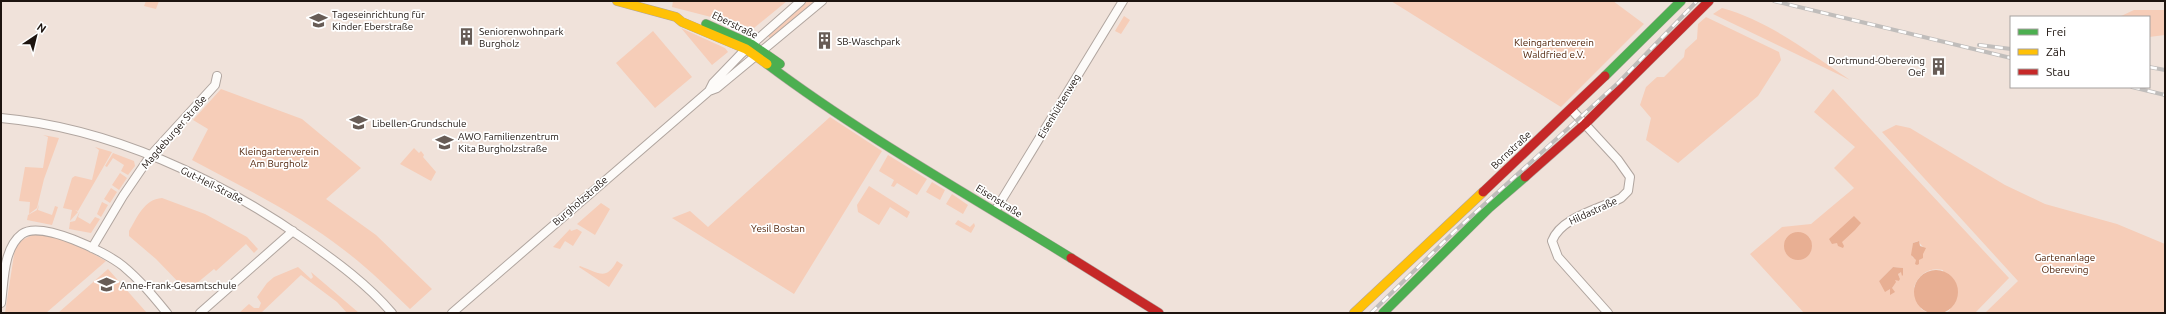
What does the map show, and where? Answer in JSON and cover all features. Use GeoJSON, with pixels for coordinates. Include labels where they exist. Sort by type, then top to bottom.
{"type":"FeatureCollection","features":[{"type":"Feature","properties":{"kind":"main road","name":"Eberstraße"},"geometry":{"type":"LineString","coordinates":[[618,1],[676,17],[682,22],[748,47],[758,54]]}},
{"type":"Feature","properties":{"kind":"main road","name":"Bornstraße"},"geometry":{"type":"LineString","coordinates":[[1354,313],[1571,109],[1682,1]]}},
{"type":"Feature","properties":{"kind":"main road"},"geometry":{"type":"LineString","coordinates":[[1383,313],[1489,208],[1585,124],[1709,1]]}},
{"type":"Feature","properties":{"kind":"main road","name":"Eisenstraße"},"geometry":{"type":"LineString","coordinates":[[758,54],[814,90],[828,106],[853,124],[1159,313]]}},
{"type":"Feature","properties":{"kind":"street","name":"Burgholzstraße"},"geometry":{"type":"LineString","coordinates":[[709,91],[713,83],[748,47],[801,1]]}},
{"type":"Feature","properties":{"kind":"street","name":"Burgholzstraße"},"geometry":{"type":"LineString","coordinates":[[452,313],[709,91],[717,88],[822,1]]}},
{"type":"Feature","properties":{"kind":"street","name":"Eisenhüttenweg"},"geometry":{"type":"LineString","coordinates":[[995,211],[1123,1]]}},
{"type":"Feature","properties":{"kind":"street","name":"Magdeburger Straße"},"geometry":{"type":"LineString","coordinates":[[92,248],[151,155],[215,85],[217,76]]}},
{"type":"Feature","properties":{"kind":"street","name":"Hildastraße"},"geometry":{"type":"LineString","coordinates":[[1571,109],[1630,177],[1629,187],[1621,198],[1563,225],[1554,235],[1552,241],[1558,257],[1608,313]]}},
{"type":"Feature","properties":{"kind":"street","name":"Gut-Heil-Straße"},"geometry":{"type":"LineString","coordinates":[[1,118],[35,121],[84,132],[151,155],[224,191],[292,231],[344,268],[373,293],[392,313]]}},
{"type":"Feature","properties":{"kind":"street"},"geometry":{"type":"LineString","coordinates":[[1,303],[8,256],[13,243],[22,234],[29,230],[39,230],[92,248],[121,264],[130,272],[166,313]]}},
{"type":"Feature","properties":{"kind":"street"},"geometry":{"type":"LineString","coordinates":[[200,313],[292,231]]}},
{"type":"Feature","properties":{"kind":"green space"},"geometry":{"type":"Polygon","coordinates":[[[146,1],[159,1],[156,9],[144,6],[146,1]]]}},
{"type":"Feature","properties":{"kind":"green space"},"geometry":{"type":"Polygon","coordinates":[[[673,1],[787,1],[754,28],[672,7],[673,1]]]}},
{"type":"Feature","properties":{"kind":"green space"},"geometry":{"type":"Polygon","coordinates":[[[806,1],[816,1],[771,39],[766,34],[806,1]]]}},
{"type":"Feature","properties":{"kind":"green space","name":"Kleingartenverein Waldfried e.V."},"geometry":{"type":"Polygon","coordinates":[[[1391,1],[1613,1],[1644,24],[1561,107],[1391,1]]]}},
{"type":"Feature","properties":{"kind":"green space"},"geometry":{"type":"Polygon","coordinates":[[[1722,8],[1773,29],[1850,80],[1713,14],[1722,8]]]}},
{"type":"Feature","properties":{"kind":"green space"},"geometry":{"type":"Polygon","coordinates":[[[2134,10],[2165,10],[2165,35],[2150,37],[2150,16],[2121,16],[2134,10]]]}},
{"type":"Feature","properties":{"kind":"green space"},"geometry":{"type":"Polygon","coordinates":[[[1124,16],[1130,20],[1121,34],[1115,31],[1124,16]]]}},
{"type":"Feature","properties":{"kind":"green space"},"geometry":{"type":"Polygon","coordinates":[[[1706,17],[1779,52],[1781,60],[1758,96],[1678,163],[1646,140],[1651,118],[1640,105],[1646,87],[1657,77],[1664,77],[1684,57],[1685,50],[1697,39],[1698,24],[1706,17]]]}},
{"type":"Feature","properties":{"kind":"green space"},"geometry":{"type":"Polygon","coordinates":[[[681,28],[725,48],[728,52],[712,65],[681,28]]]}},
{"type":"Feature","properties":{"kind":"green space"},"geometry":{"type":"Polygon","coordinates":[[[653,31],[692,77],[655,108],[616,63],[653,31]]]}},
{"type":"Feature","properties":{"kind":"green space","name":"Kleingartenverein Am Burgholz"},"geometry":{"type":"Polygon","coordinates":[[[221,89],[302,119],[361,168],[326,199],[376,235],[432,289],[410,309],[361,264],[326,237],[270,202],[192,160],[208,129],[193,120],[221,89]]]}},
{"type":"Feature","properties":{"kind":"green space"},"geometry":{"type":"Polygon","coordinates":[[[1833,89],[2009,278],[1975,313],[1946,313],[1950,310],[1943,270],[1938,269],[1925,272],[1916,282],[1914,287],[1921,309],[1928,313],[1804,313],[1750,254],[1782,227],[1811,224],[1854,188],[1834,168],[1855,147],[1814,112],[1833,89]],[[1809,237],[1802,259],[1808,255],[1812,247],[1809,237]],[[1918,241],[1913,243],[1912,257],[1919,260],[1923,247],[1918,241]],[[1893,267],[1879,281],[1892,288],[1895,279],[1899,281],[1900,279],[1898,274],[1903,268],[1893,267]]]}},
{"type":"Feature","properties":{"kind":"green space","name":"Yesil Bostan"},"geometry":{"type":"Polygon","coordinates":[[[830,117],[882,151],[794,294],[672,218],[690,211],[708,227],[830,117]]]}},
{"type":"Feature","properties":{"kind":"green space","name":"Gartenanlage Obereving"},"geometry":{"type":"Polygon","coordinates":[[[1896,125],[1910,128],[2005,185],[2045,204],[2117,224],[2165,244],[2165,313],[1985,313],[2018,281],[1882,132],[1896,125]]]}},
{"type":"Feature","properties":{"kind":"green space"},"geometry":{"type":"Polygon","coordinates":[[[43,135],[59,138],[44,179],[37,208],[29,214],[30,202],[19,201],[25,167],[43,168],[48,137],[43,135]]]}},
{"type":"Feature","properties":{"kind":"green space"},"geometry":{"type":"Polygon","coordinates":[[[95,147],[112,152],[78,211],[75,210],[78,212],[70,221],[72,210],[63,208],[72,178],[75,176],[92,180],[99,150],[95,147]]]}},
{"type":"Feature","properties":{"kind":"green space"},"geometry":{"type":"Polygon","coordinates":[[[414,148],[419,153],[421,151],[424,155],[423,157],[436,172],[431,181],[400,164],[414,148]]]}},
{"type":"Feature","properties":{"kind":"green space"},"geometry":{"type":"Polygon","coordinates":[[[113,153],[134,161],[135,166],[128,175],[121,171],[124,165],[113,158],[107,167],[105,166],[113,153]]]}},
{"type":"Feature","properties":{"kind":"green space"},"geometry":{"type":"Polygon","coordinates":[[[888,155],[927,179],[917,195],[897,183],[894,187],[891,186],[894,180],[879,171],[888,155]]]}},
{"type":"Feature","properties":{"kind":"green space"},"geometry":{"type":"Polygon","coordinates":[[[120,173],[127,178],[119,190],[112,185],[120,173]]]}},
{"type":"Feature","properties":{"kind":"green space"},"geometry":{"type":"Polygon","coordinates":[[[932,182],[945,190],[940,200],[926,192],[932,182]]]}},
{"type":"Feature","properties":{"kind":"green space"},"geometry":{"type":"Polygon","coordinates":[[[869,186],[910,212],[907,218],[890,207],[879,225],[858,212],[857,205],[869,186]]]}},
{"type":"Feature","properties":{"kind":"green space"},"geometry":{"type":"Polygon","coordinates":[[[111,188],[117,192],[110,203],[104,199],[111,188]]]}},
{"type":"Feature","properties":{"kind":"green space"},"geometry":{"type":"Polygon","coordinates":[[[952,194],[968,205],[963,214],[946,204],[952,194]]]}},
{"type":"Feature","properties":{"kind":"green space"},"geometry":{"type":"Polygon","coordinates":[[[162,198],[205,214],[247,237],[258,249],[254,253],[246,244],[216,271],[214,269],[191,288],[185,289],[156,259],[129,236],[129,231],[138,215],[146,205],[156,199],[162,198]]]}},
{"type":"Feature","properties":{"kind":"green space"},"geometry":{"type":"Polygon","coordinates":[[[102,202],[108,205],[101,217],[97,214],[102,202]]]}},
{"type":"Feature","properties":{"kind":"green space"},"geometry":{"type":"Polygon","coordinates":[[[601,203],[610,209],[595,235],[577,224],[601,203]]]}},
{"type":"Feature","properties":{"kind":"green space"},"geometry":{"type":"Polygon","coordinates":[[[39,204],[38,210],[52,215],[55,206],[58,207],[52,225],[27,220],[28,215],[37,210],[39,204]]]}},
{"type":"Feature","properties":{"kind":"green space"},"geometry":{"type":"Polygon","coordinates":[[[80,211],[78,217],[90,224],[95,217],[100,219],[91,233],[69,229],[70,222],[75,221],[80,211]]]}},
{"type":"Feature","properties":{"kind":"green space"},"geometry":{"type":"Polygon","coordinates":[[[958,220],[970,227],[974,223],[975,226],[971,233],[955,224],[958,220]]]}},
{"type":"Feature","properties":{"kind":"green space"},"geometry":{"type":"Polygon","coordinates":[[[570,229],[571,231],[577,229],[582,232],[573,246],[565,241],[560,249],[553,247],[570,229]]]}},
{"type":"Feature","properties":{"kind":"green space"},"geometry":{"type":"Polygon","coordinates":[[[34,234],[62,239],[106,261],[46,313],[5,313],[15,248],[20,241],[34,234]]]}},
{"type":"Feature","properties":{"kind":"green space"},"geometry":{"type":"Polygon","coordinates":[[[617,261],[623,265],[609,287],[579,267],[580,266],[602,274],[609,271],[617,261]]]}},
{"type":"Feature","properties":{"kind":"green space"},"geometry":{"type":"Polygon","coordinates":[[[298,267],[311,279],[313,277],[311,272],[359,313],[347,313],[337,302],[301,275],[261,313],[239,313],[249,304],[254,308],[259,308],[261,303],[257,297],[267,283],[274,277],[298,267]]]}},
{"type":"Feature","properties":{"kind":"green space","name":"Anne-Frank-Gesamtschule"},"geometry":{"type":"Polygon","coordinates":[[[108,269],[147,313],[58,313],[108,269]]]}},
{"type":"Feature","properties":{"kind":"shaded area"},"geometry":{"type":"Polygon","coordinates":[[[1854,216],[1861,223],[1842,242],[1844,246],[1843,248],[1838,246],[1837,243],[1832,244],[1829,239],[1854,216]]]}},
{"type":"Feature","properties":{"kind":"shaded area"},"geometry":{"type":"Polygon","coordinates":[[[1798,232],[1808,236],[1812,246],[1808,256],[1798,260],[1788,256],[1784,246],[1788,236],[1798,232]]]}},
{"type":"Feature","properties":{"kind":"shaded area"},"geometry":{"type":"Polygon","coordinates":[[[1919,241],[1920,246],[1926,248],[1923,258],[1919,260],[1919,264],[1917,265],[1915,264],[1916,260],[1911,255],[1913,243],[1919,241]]]}},
{"type":"Feature","properties":{"kind":"shaded area"},"geometry":{"type":"Polygon","coordinates":[[[1893,267],[1903,268],[1903,275],[1902,276],[1901,272],[1898,274],[1900,279],[1899,281],[1895,280],[1896,282],[1892,288],[1895,292],[1890,295],[1890,289],[1885,292],[1879,281],[1893,267]]]}},
{"type":"Feature","properties":{"kind":"shaded area"},"geometry":{"type":"Polygon","coordinates":[[[1932,270],[1940,270],[1945,271],[1952,276],[1957,283],[1957,301],[1952,308],[1945,313],[1932,314],[1924,311],[1917,304],[1914,296],[1914,288],[1917,280],[1924,273],[1932,270]]]}},
{"type":"Feature","properties":{"kind":"railway"},"geometry":{"type":"LineString","coordinates":[[1371,313],[1455,231],[1618,83],[1697,1]]}},
{"type":"Feature","properties":{"kind":"railway"},"geometry":{"type":"LineString","coordinates":[[1774,1],[2010,58]]}},
{"type":"Feature","properties":{"kind":"railway"},"geometry":{"type":"LineString","coordinates":[[1979,45],[2010,49]]}},
{"type":"Feature","properties":{"kind":"railway"},"geometry":{"type":"LineString","coordinates":[[2150,67],[2165,70]]}},
{"type":"Feature","properties":{"kind":"railway"},"geometry":{"type":"LineString","coordinates":[[2136,88],[2165,95]]}},
{"type":"Feature","properties":{"kind":"traffic: fast"},"geometry":{"type":"LineString","coordinates":[[1605,76],[1681,1]]}},
{"type":"Feature","properties":{"kind":"traffic: fast"},"geometry":{"type":"LineString","coordinates":[[706,24],[751,44],[780,64]]}},
{"type":"Feature","properties":{"kind":"traffic: fast"},"geometry":{"type":"LineString","coordinates":[[767,64],[878,140],[1071,258]]}},
{"type":"Feature","properties":{"kind":"traffic: fast"},"geometry":{"type":"LineString","coordinates":[[1383,313],[1489,208],[1525,177]]}},
{"type":"Feature","properties":{"kind":"traffic: slow"},"geometry":{"type":"LineString","coordinates":[[617,1],[676,17],[682,22],[746,49],[767,64]]}},
{"type":"Feature","properties":{"kind":"traffic: slow"},"geometry":{"type":"LineString","coordinates":[[1354,313],[1483,192]]}},
{"type":"Feature","properties":{"kind":"traffic: jam"},"geometry":{"type":"LineString","coordinates":[[1525,177],[1585,124],[1709,1]]}},
{"type":"Feature","properties":{"kind":"traffic: jam"},"geometry":{"type":"LineString","coordinates":[[1483,192],[1605,76]]}},
{"type":"Feature","properties":{"kind":"traffic: jam"},"geometry":{"type":"LineString","coordinates":[[1071,258],[1159,313]]}},
{"type":"Feature","properties":{"kind":"place","name":"Tageseinrichtung für Kinder Eberstraße"},"geometry":{"type":"Point","coordinates":[319,20]}},
{"type":"Feature","properties":{"kind":"place","name":"Seniorenwohnpark Burgholz"},"geometry":{"type":"Point","coordinates":[466,37]}},
{"type":"Feature","properties":{"kind":"place","name":"SB-Waschpark"},"geometry":{"type":"Point","coordinates":[824,41]}},
{"type":"Feature","properties":{"kind":"place","name":"Dortmund-Obereving Oef"},"geometry":{"type":"Point","coordinates":[1938,66]}},
{"type":"Feature","properties":{"kind":"place","name":"Libellen-Grundschule"},"geometry":{"type":"Point","coordinates":[359,123]}},
{"type":"Feature","properties":{"kind":"place","name":"AWO Familienzentrum Kita Burgholzstraße"},"geometry":{"type":"Point","coordinates":[445,142]}},
{"type":"Feature","properties":{"kind":"place","name":"Anne-Frank-Gesamtschule"},"geometry":{"type":"Point","coordinates":[107,285]}}]}
